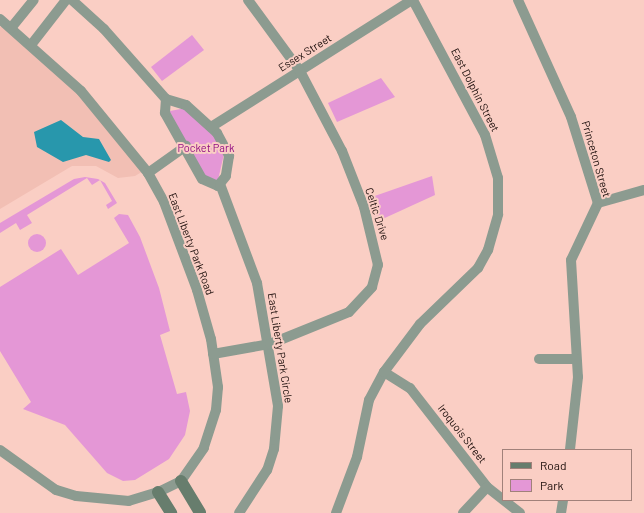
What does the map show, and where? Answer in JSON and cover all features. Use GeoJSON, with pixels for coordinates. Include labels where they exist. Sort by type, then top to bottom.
{"type":"FeatureCollection","features":[{"type":"Feature","properties":{"kind":"street"},"geometry":{"type":"LineString","coordinates":[[10,28],[34,0]]}},
{"type":"Feature","properties":{"kind":"street"},"geometry":{"type":"LineString","coordinates":[[31,45],[66,0]]}},
{"type":"Feature","properties":{"kind":"street"},"geometry":{"type":"LineString","coordinates":[[72,0],[104,29],[166,99],[186,105],[211,127],[229,156],[220,184],[208,184],[202,179],[186,146],[165,113],[166,99]]}},
{"type":"Feature","properties":{"kind":"street","name":"Celtic Drive"},"geometry":{"type":"LineString","coordinates":[[213,354],[270,344],[349,312],[372,287],[378,265],[364,208],[342,151],[300,71],[248,0]]}},
{"type":"Feature","properties":{"kind":"street","name":"Essex Street"},"geometry":{"type":"LineString","coordinates":[[211,127],[412,0]]}},
{"type":"Feature","properties":{"kind":"street","name":"East Dolphin Street"},"geometry":{"type":"LineString","coordinates":[[336,513],[357,457],[369,400],[384,372],[420,324],[478,268],[488,250],[498,214],[498,178],[485,135],[412,0]]}},
{"type":"Feature","properties":{"kind":"street","name":"Princeton Street"},"geometry":{"type":"LineString","coordinates":[[518,0],[571,117],[598,203],[571,260],[578,377],[570,449]]}},
{"type":"Feature","properties":{"kind":"street","name":"East Liberty Park Road"},"geometry":{"type":"LineString","coordinates":[[0,19],[81,91],[148,173],[164,202],[197,290],[213,354],[218,387],[216,410],[204,448],[181,481],[158,492],[130,501],[76,496],[56,490],[0,450]]}},
{"type":"Feature","properties":{"kind":"street"},"geometry":{"type":"LineString","coordinates":[[148,173],[186,146]]}},
{"type":"Feature","properties":{"kind":"street","name":"East Liberty Park Circle"},"geometry":{"type":"LineString","coordinates":[[220,184],[257,283],[270,344],[278,406],[274,449],[258,488],[239,513]]}},
{"type":"Feature","properties":{"kind":"street"},"geometry":{"type":"LineString","coordinates":[[598,203],[644,190]]}},
{"type":"Feature","properties":{"kind":"street"},"geometry":{"type":"LineString","coordinates":[[539,359],[576,359]]}},
{"type":"Feature","properties":{"kind":"street","name":"Iroquois Street"},"geometry":{"type":"LineString","coordinates":[[384,372],[410,388],[487,486],[502,498]]}},
{"type":"Feature","properties":{"kind":"street"},"geometry":{"type":"LineString","coordinates":[[181,481],[200,513]]}},
{"type":"Feature","properties":{"kind":"street"},"geometry":{"type":"LineString","coordinates":[[463,513],[487,486]]}},
{"type":"Feature","properties":{"kind":"street"},"geometry":{"type":"LineString","coordinates":[[158,492],[171,513]]}},
{"type":"Feature","properties":{"kind":"street","name":"Iroquois Street"},"geometry":{"type":"LineString","coordinates":[[505,501],[520,513]]}},
{"type":"Feature","properties":{"kind":"street"},"geometry":{"type":"LineString","coordinates":[[561,513],[563,501]]}},
{"type":"Feature","properties":{"kind":"shaded area"},"geometry":{"type":"Polygon","coordinates":[[[6,24],[59,69],[145,170],[135,176],[118,178],[96,166],[72,166],[0,209],[0,27],[6,24]]]}},
{"type":"Feature","properties":{"kind":"green space"},"geometry":{"type":"Polygon","coordinates":[[[192,35],[204,50],[162,81],[151,67],[192,35]]]}},
{"type":"Feature","properties":{"kind":"green space"},"geometry":{"type":"Polygon","coordinates":[[[381,78],[395,97],[337,122],[328,103],[381,78]]]}},
{"type":"Feature","properties":{"kind":"green space","name":"Pocket Park"},"geometry":{"type":"Polygon","coordinates":[[[186,108],[213,133],[224,154],[218,180],[207,180],[169,118],[170,111],[186,108]]]}},
{"type":"Feature","properties":{"kind":"green space"},"geometry":{"type":"Polygon","coordinates":[[[432,176],[435,195],[376,222],[369,198],[432,176]]]}},
{"type":"Feature","properties":{"kind":"green space"},"geometry":{"type":"Polygon","coordinates":[[[85,177],[100,180],[92,185],[87,178],[27,215],[32,223],[20,230],[16,223],[0,233],[0,223],[74,179],[85,177]]]}},
{"type":"Feature","properties":{"kind":"green space"},"geometry":{"type":"Polygon","coordinates":[[[100,180],[105,183],[117,203],[108,209],[106,205],[112,201],[100,180]]]}},
{"type":"Feature","properties":{"kind":"green space"},"geometry":{"type":"Polygon","coordinates":[[[119,214],[128,215],[140,237],[159,288],[170,331],[160,335],[177,394],[186,392],[190,411],[185,435],[169,459],[135,480],[123,481],[107,473],[65,425],[23,409],[31,402],[0,351],[0,287],[61,249],[78,275],[129,243],[114,218],[119,214]]]}},
{"type":"Feature","properties":{"kind":"green space"},"geometry":{"type":"Polygon","coordinates":[[[37,234],[43,237],[46,243],[43,249],[37,252],[31,249],[28,243],[31,237],[37,234]]]}},
{"type":"Feature","properties":{"kind":"water"},"geometry":{"type":"Polygon","coordinates":[[[61,120],[83,137],[99,139],[111,160],[109,162],[86,155],[63,162],[37,147],[34,132],[61,120]]]}}]}
